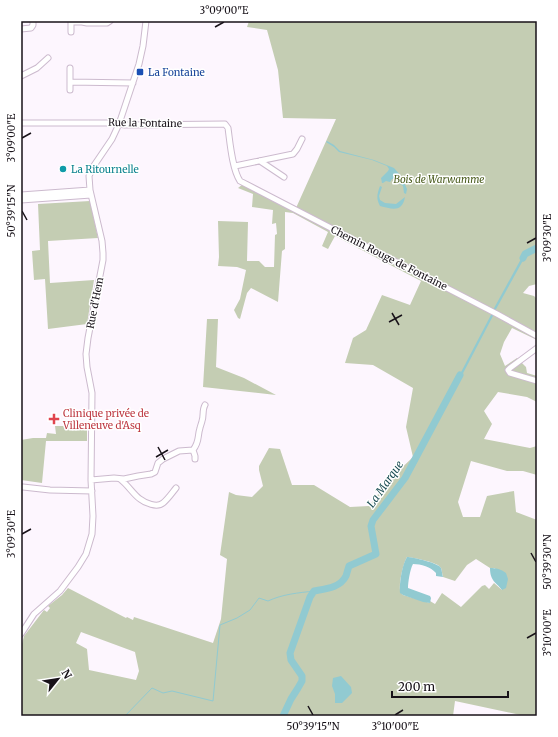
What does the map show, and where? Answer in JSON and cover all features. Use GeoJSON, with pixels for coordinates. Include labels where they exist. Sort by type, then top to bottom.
{"type":"FeatureCollection","features":[{"type":"Feature","properties":{"kind":"street"},"geometry":{"type":"LineString","coordinates":[[21,29],[32,28],[32,21]]}},
{"type":"Feature","properties":{"kind":"street"},"geometry":{"type":"LineString","coordinates":[[72,32],[71,22],[101,23],[110,21]]}},
{"type":"Feature","properties":{"kind":"street","name":"Rue d'Hem"},"geometry":{"type":"LineString","coordinates":[[21,634],[34,614],[56,594],[79,565],[86,554],[93,528],[91,480],[92,393],[86,354],[103,253],[102,241],[89,179],[91,169],[112,139],[119,124],[141,57],[146,21]]}},
{"type":"Feature","properties":{"kind":"street"},"geometry":{"type":"LineString","coordinates":[[21,76],[37,68],[48,58]]}},
{"type":"Feature","properties":{"kind":"street"},"geometry":{"type":"LineString","coordinates":[[70,68],[70,90]]}},
{"type":"Feature","properties":{"kind":"street"},"geometry":{"type":"LineString","coordinates":[[70,82],[133,83]]}},
{"type":"Feature","properties":{"kind":"street","name":"Rue la Fontaine"},"geometry":{"type":"LineString","coordinates":[[21,123],[112,123],[125,125],[225,124],[228,128],[234,166],[240,181]]}},
{"type":"Feature","properties":{"kind":"street"},"geometry":{"type":"LineString","coordinates":[[234,166],[293,154],[302,139]]}},
{"type":"Feature","properties":{"kind":"street"},"geometry":{"type":"LineString","coordinates":[[260,161],[284,177]]}},
{"type":"Feature","properties":{"kind":"street","name":"Chemin Rouge de Fontaine"},"geometry":{"type":"LineString","coordinates":[[240,181],[537,336]]}},
{"type":"Feature","properties":{"kind":"street"},"geometry":{"type":"LineString","coordinates":[[21,195],[91,192]]}},
{"type":"Feature","properties":{"kind":"street"},"geometry":{"type":"LineString","coordinates":[[21,200],[91,192]]}},
{"type":"Feature","properties":{"kind":"street"},"geometry":{"type":"LineString","coordinates":[[537,348],[508,370],[510,373],[537,381]]}},
{"type":"Feature","properties":{"kind":"street"},"geometry":{"type":"LineString","coordinates":[[193,450],[199,440],[203,409],[205,405]]}},
{"type":"Feature","properties":{"kind":"street"},"geometry":{"type":"LineString","coordinates":[[91,480],[120,479],[152,474],[155,472],[158,463],[163,459],[176,452],[193,450]]}},
{"type":"Feature","properties":{"kind":"street"},"geometry":{"type":"LineString","coordinates":[[193,450],[195,459]]}},
{"type":"Feature","properties":{"kind":"street"},"geometry":{"type":"LineString","coordinates":[[120,479],[139,499],[159,505],[162,504],[176,488]]}},
{"type":"Feature","properties":{"kind":"street"},"geometry":{"type":"LineString","coordinates":[[23,487],[50,490],[92,491]]}},
{"type":"Feature","properties":{"kind":"green space","name":"Bois de Warwamme"},"geometry":{"type":"Polygon","coordinates":[[[249,21],[537,21],[537,284],[529,286],[523,293],[534,296],[537,299],[537,340],[512,328],[504,342],[500,354],[505,366],[517,358],[526,367],[527,373],[537,376],[537,402],[527,397],[498,392],[484,411],[492,424],[484,439],[530,448],[537,446],[537,475],[523,471],[507,471],[471,461],[458,502],[463,517],[480,517],[487,496],[514,491],[516,512],[537,520],[537,716],[525,716],[455,701],[453,716],[21,716],[21,648],[24,636],[44,610],[47,612],[50,608],[48,606],[68,588],[126,618],[127,617],[133,620],[134,617],[213,643],[221,619],[227,559],[220,555],[229,492],[236,495],[252,497],[263,486],[259,466],[269,448],[280,449],[292,485],[314,485],[350,507],[369,506],[388,481],[413,457],[406,427],[413,388],[373,365],[345,363],[353,338],[366,330],[382,295],[410,305],[421,281],[335,236],[328,249],[322,246],[328,232],[293,213],[285,212],[285,249],[282,251],[278,302],[251,288],[247,293],[240,319],[234,310],[240,299],[246,270],[237,267],[218,266],[218,221],[248,222],[247,261],[259,261],[265,267],[274,267],[275,235],[277,234],[276,223],[272,224],[273,210],[252,207],[253,194],[238,188],[247,181],[296,208],[336,119],[283,118],[278,70],[267,30],[247,27],[249,21]],[[407,557],[400,582],[400,591],[403,595],[430,603],[430,601],[435,604],[442,593],[461,607],[482,586],[485,585],[489,589],[494,583],[502,590],[495,568],[490,568],[476,559],[467,565],[455,581],[443,577],[441,568],[435,564],[407,557]],[[81,632],[76,643],[87,649],[89,670],[136,680],[139,671],[135,652],[81,632]]]}},
{"type":"Feature","properties":{"kind":"green space"},"geometry":{"type":"Polygon","coordinates":[[[90,201],[98,238],[48,241],[50,283],[94,280],[87,324],[48,329],[45,279],[34,280],[32,251],[40,250],[38,204],[90,201]]]}},
{"type":"Feature","properties":{"kind":"green space"},"geometry":{"type":"Polygon","coordinates":[[[207,319],[218,319],[216,367],[244,378],[276,395],[203,387],[207,319]]]}},
{"type":"Feature","properties":{"kind":"green space"},"geometry":{"type":"Polygon","coordinates":[[[64,424],[87,424],[87,441],[46,441],[42,483],[21,480],[21,440],[46,438],[47,433],[56,434],[55,426],[64,426],[64,424]]]}},
{"type":"Feature","properties":{"kind":"water"},"geometry":{"type":"Polygon","coordinates":[[[327,141],[340,151],[374,160],[394,168],[401,176],[407,189],[406,194],[404,193],[403,186],[393,179],[390,182],[386,181],[382,183],[381,178],[389,169],[387,166],[372,160],[339,152],[326,142],[327,141]]]}},
{"type":"Feature","properties":{"kind":"water"},"geometry":{"type":"Polygon","coordinates":[[[380,186],[382,187],[379,196],[380,200],[385,203],[396,204],[405,197],[402,206],[392,209],[380,206],[377,196],[380,186]]]}},
{"type":"Feature","properties":{"kind":"water"},"geometry":{"type":"Polygon","coordinates":[[[537,247],[537,249],[532,250],[526,255],[495,311],[493,310],[521,259],[526,252],[537,247]]]}},
{"type":"Feature","properties":{"kind":"water"},"geometry":{"type":"Polygon","coordinates":[[[492,313],[494,314],[414,468],[406,480],[403,478],[414,462],[492,313]]]}},
{"type":"Feature","properties":{"kind":"water"},"geometry":{"type":"Polygon","coordinates":[[[407,557],[431,562],[441,568],[443,577],[436,576],[434,571],[422,565],[413,564],[411,569],[408,588],[430,596],[430,603],[423,602],[400,593],[401,575],[407,557]]]}},
{"type":"Feature","properties":{"kind":"water"},"geometry":{"type":"Polygon","coordinates":[[[490,568],[498,569],[506,573],[508,579],[506,588],[502,590],[494,581],[491,576],[490,568]]]}},
{"type":"Feature","properties":{"kind":"water"},"geometry":{"type":"Polygon","coordinates":[[[341,676],[351,687],[352,693],[342,703],[335,703],[335,694],[332,686],[333,678],[341,676]]]}},
{"type":"Feature","properties":{"kind":"waterway","name":"La Marque"},"geometry":{"type":"LineString","coordinates":[[523,258],[525,254],[537,248]]}},
{"type":"Feature","properties":{"kind":"waterway","name":"La Marque"},"geometry":{"type":"LineString","coordinates":[[283,716],[302,681],[302,676],[291,660],[290,653],[310,597],[314,591],[323,590],[340,583],[346,576],[349,566],[376,554],[371,526],[373,520],[405,478],[460,375]]}},
{"type":"Feature","properties":{"kind":"waterway"},"geometry":{"type":"LineString","coordinates":[[125,716],[152,688],[163,693],[172,691],[213,701],[220,625],[237,618],[250,610],[259,598],[268,601],[285,595],[314,591]]}},
{"type":"Feature","properties":{"kind":"place","name":"La Fontaine"},"geometry":{"type":"Point","coordinates":[140,72]}},
{"type":"Feature","properties":{"kind":"place","name":"La Ritournelle"},"geometry":{"type":"Point","coordinates":[63,169]}},
{"type":"Feature","properties":{"kind":"place","name":"Clinique privée de Villeneuve d'Asq"},"geometry":{"type":"Point","coordinates":[54,419]}}]}
